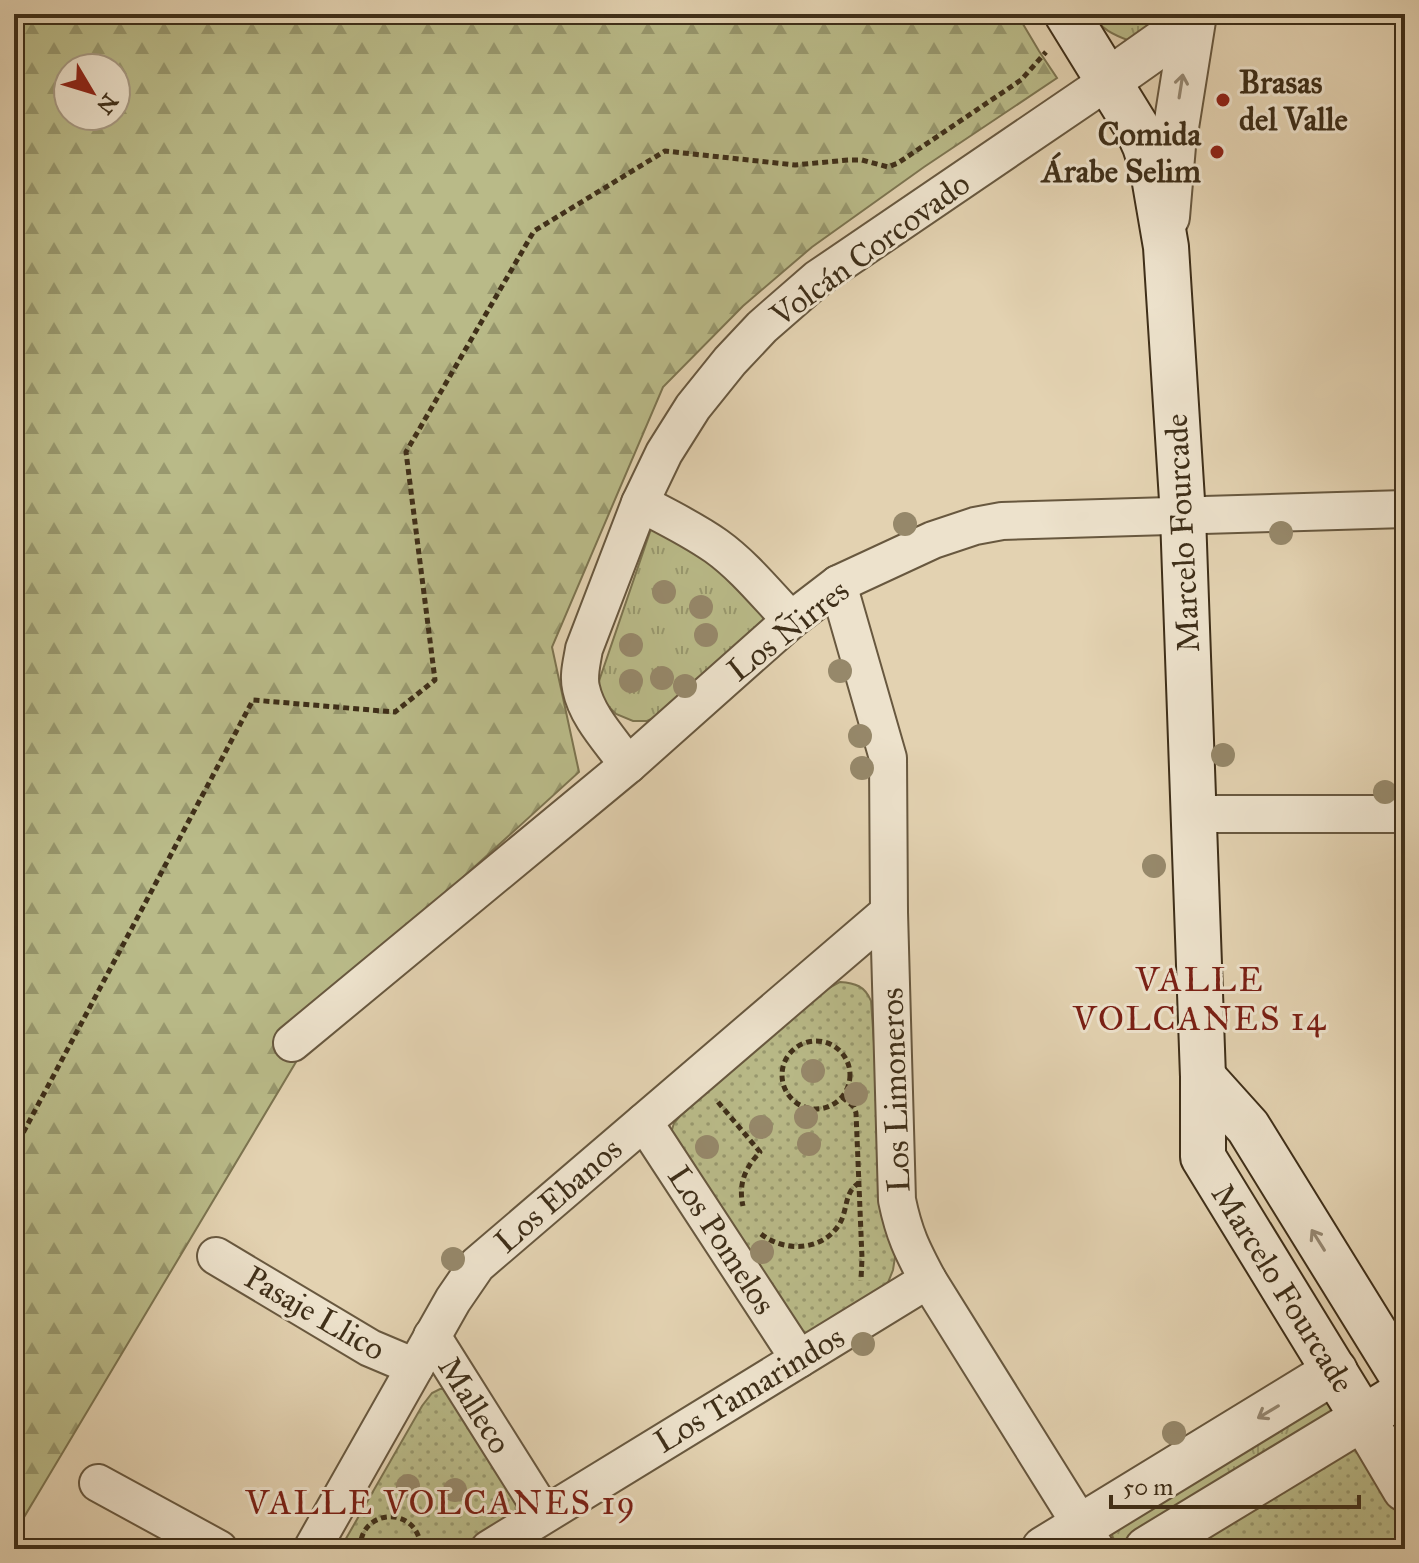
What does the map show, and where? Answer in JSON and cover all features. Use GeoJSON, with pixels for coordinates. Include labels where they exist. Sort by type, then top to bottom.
{"type":"FeatureCollection","features":[{"type":"Feature","properties":{"kind":"main road","name":"Volcán Corcovado"},"geometry":{"type":"LineString","coordinates":[[1108,81],[1166,40],[1186,14]]}},
{"type":"Feature","properties":{"kind":"main road"},"geometry":{"type":"LineString","coordinates":[[1166,247],[1173,146],[1194,14]]}},
{"type":"Feature","properties":{"kind":"main road","name":"Marcelo Fourcade"},"geometry":{"type":"LineString","coordinates":[[1058,31],[1108,81],[1136,126],[1150,159],[1166,247],[1183,516],[1203,1077],[1203,1157],[1405,1489]]}},
{"type":"Feature","properties":{"kind":"main road","name":"Marcelo Fourcade"},"geometry":{"type":"LineString","coordinates":[[1203,1077],[1248,1127],[1393,1335],[1405,1381]]}},
{"type":"Feature","properties":{"kind":"main road"},"geometry":{"type":"LineString","coordinates":[[1044,1549],[1089,1537],[1393,1335]]}},
{"type":"Feature","properties":{"kind":"main road"},"geometry":{"type":"LineString","coordinates":[[1147,1549],[1405,1392]]}},
{"type":"Feature","properties":{"kind":"street","name":"Volcán Corcovado"},"geometry":{"type":"LineString","coordinates":[[628,765],[592,716],[581,688],[580,671],[584,649],[640,503],[664,453],[693,407],[762,327],[817,279],[1108,81]]}},
{"type":"Feature","properties":{"kind":"street"},"geometry":{"type":"LineString","coordinates":[[640,503],[718,547],[791,620]]}},
{"type":"Feature","properties":{"kind":"street","name":"Los Ñirres"},"geometry":{"type":"LineString","coordinates":[[292,1043],[628,765],[791,620],[838,584],[933,540],[1002,521],[1405,509]]}},
{"type":"Feature","properties":{"kind":"street","name":"Los Limoneros"},"geometry":{"type":"LineString","coordinates":[[838,584],[888,758],[897,1200],[907,1241],[928,1280],[1089,1537]]}},
{"type":"Feature","properties":{"kind":"street"},"geometry":{"type":"LineString","coordinates":[[1193,814],[1405,814]]}},
{"type":"Feature","properties":{"kind":"street","name":"Los Ebanos"},"geometry":{"type":"LineString","coordinates":[[312,1549],[432,1336],[477,1265],[889,912]]}},
{"type":"Feature","properties":{"kind":"street","name":"Los Pomelos"},"geometry":{"type":"LineString","coordinates":[[644,1122],[799,1359]]}},
{"type":"Feature","properties":{"kind":"street","name":"Pasaje Llico"},"geometry":{"type":"LineString","coordinates":[[216,1256],[370,1348],[415,1367]]}},
{"type":"Feature","properties":{"kind":"street","name":"Los Tamarindos"},"geometry":{"type":"LineString","coordinates":[[489,1549],[928,1280]]}},
{"type":"Feature","properties":{"kind":"street","name":"Malleco"},"geometry":{"type":"LineString","coordinates":[[432,1336],[544,1514]]}},
{"type":"Feature","properties":{"kind":"street"},"geometry":{"type":"LineString","coordinates":[[98,1483],[219,1549]]}},
{"type":"Feature","properties":{"kind":"path"},"geometry":{"type":"LineString","coordinates":[[14,1150],[253,700],[395,712],[435,680],[406,452],[534,231],[665,151],[795,165],[862,160],[888,167],[1021,80],[1058,31]]}},
{"type":"Feature","properties":{"kind":"path"},"geometry":{"type":"LineString","coordinates":[[826,1042],[836,1047],[849,1065],[848,1087],[842,1097],[834,1105],[823,1109],[801,1106],[792,1100],[782,1079],[786,1057],[803,1043],[826,1042]]}},
{"type":"Feature","properties":{"kind":"path"},"geometry":{"type":"LineString","coordinates":[[696,1077],[760,1152],[750,1162],[740,1190],[747,1217]]}},
{"type":"Feature","properties":{"kind":"path"},"geometry":{"type":"LineString","coordinates":[[842,1097],[854,1107],[856,1113],[861,1279],[855,1291]]}},
{"type":"Feature","properties":{"kind":"path"},"geometry":{"type":"LineString","coordinates":[[756,1230],[768,1240],[787,1246],[807,1247],[816,1243],[838,1227],[849,1193],[859,1183]]}},
{"type":"Feature","properties":{"kind":"path"},"geometry":{"type":"LineString","coordinates":[[360,1549],[362,1535],[367,1528],[389,1516],[412,1525],[420,1539],[421,1549]]}},
{"type":"Feature","properties":{"kind":"green space"},"geometry":{"type":"Polygon","coordinates":[[[14,14],[1017,14],[1057,78],[812,247],[743,306],[663,387],[552,647],[579,772],[339,990],[14,1534],[14,14]]]}},
{"type":"Feature","properties":{"kind":"green space"},"geometry":{"type":"Polygon","coordinates":[[[1093,14],[1169,14],[1130,41],[1104,28],[1093,14]]]}},
{"type":"Feature","properties":{"kind":"green space"},"geometry":{"type":"Polygon","coordinates":[[[651,529],[688,541],[764,613],[763,626],[665,713],[647,721],[633,721],[616,714],[605,703],[598,684],[651,529]]]}},
{"type":"Feature","properties":{"kind":"green space"},"geometry":{"type":"Polygon","coordinates":[[[840,982],[859,986],[871,1001],[895,1257],[887,1285],[808,1345],[671,1133],[680,1116],[822,992],[840,982]]]}},
{"type":"Feature","properties":{"kind":"green space"},"geometry":{"type":"Polygon","coordinates":[[[452,1389],[523,1509],[468,1549],[340,1549],[422,1406],[432,1393],[452,1389]]]}},
{"type":"Feature","properties":{"kind":"green space"},"geometry":{"type":"Polygon","coordinates":[[[1330,1398],[1335,1414],[1127,1540],[1118,1542],[1113,1538],[1111,1531],[1330,1398]]]}},
{"type":"Feature","properties":{"kind":"green space"},"geometry":{"type":"Polygon","coordinates":[[[1352,1449],[1370,1461],[1405,1516],[1405,1549],[1182,1549],[1352,1449]]]}},
{"type":"Feature","properties":{"kind":"place","name":"Brasas del Valle"},"geometry":{"type":"Point","coordinates":[1223,100]}},
{"type":"Feature","properties":{"kind":"place","name":"Comida Árabe Selim"},"geometry":{"type":"Point","coordinates":[1217,152]}},
{"type":"Feature","properties":{"kind":"district","name":"VALLE VOLCANES 14"},"geometry":{"type":"Point","coordinates":[1200,998]}},
{"type":"Feature","properties":{"kind":"district","name":"VALLE VOLCANES 19"},"geometry":{"type":"Point","coordinates":[441,1502]}}]}
